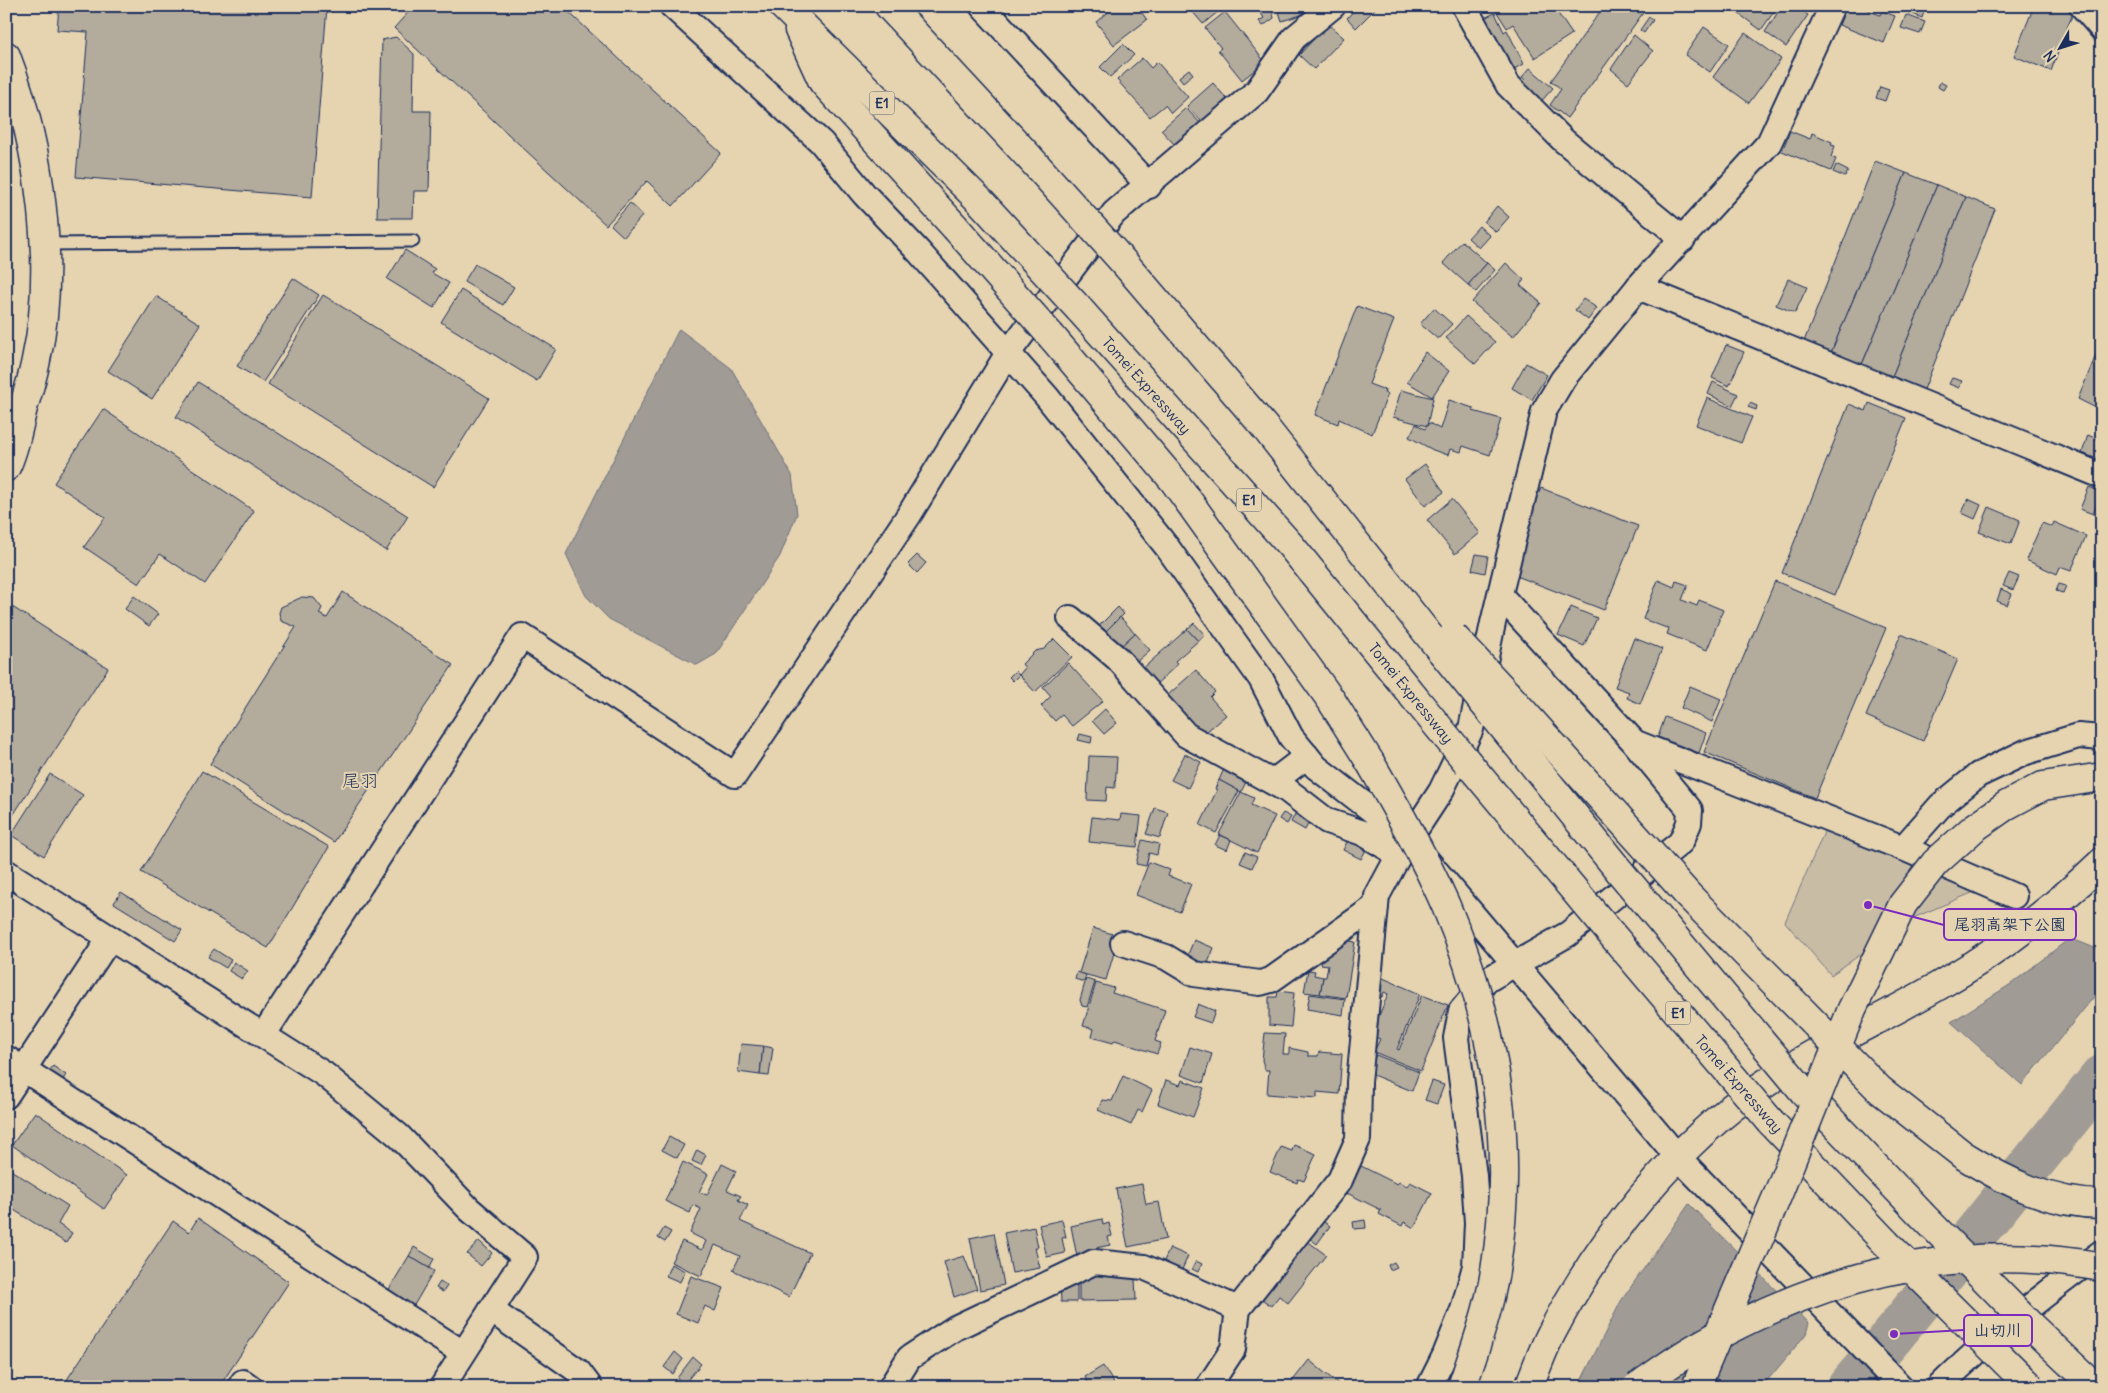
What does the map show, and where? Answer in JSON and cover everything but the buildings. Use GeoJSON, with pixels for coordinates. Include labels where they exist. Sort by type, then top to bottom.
{"type":"FeatureCollection","features":[{"type":"Feature","properties":{"kind":"main road"},"geometry":{"type":"LineString","coordinates":[[889,6],[1127,266],[1501,706],[1621,873],[1804,1092],[2033,1328],[2095,1387]]}},
{"type":"Feature","properties":{"kind":"main road"},"geometry":{"type":"LineString","coordinates":[[787,10],[823,82],[955,227],[1174,480],[1331,700],[1370,762],[1419,850],[1446,906],[1481,1006],[1495,1066],[1502,1116],[1504,1168],[1502,1221],[1495,1272],[1481,1330],[1462,1387]]}},
{"type":"Feature","properties":{"kind":"main road","name":"Tomei Expressway"},"geometry":{"type":"LineString","coordinates":[[787,10],[980,201],[1079,309],[1291,546],[1585,904],[1771,1122],[1886,1243],[2031,1387]]}},
{"type":"Feature","properties":{"kind":"main road"},"geometry":{"type":"LineString","coordinates":[[6,56],[17,85],[40,188],[44,244],[44,294],[37,359],[6,467]]}},
{"type":"Feature","properties":{"kind":"main road"},"geometry":{"type":"LineString","coordinates":[[1501,706],[1647,848],[1688,894],[1880,1090],[1970,1160],[2016,1186],[2073,1202],[2102,1204]]}},
{"type":"Feature","properties":{"kind":"main road"},"geometry":{"type":"LineString","coordinates":[[1696,1387],[1778,1194],[1852,1009],[1903,904],[1935,864],[1974,828],[2007,804],[2043,786],[2102,777]]}},
{"type":"Feature","properties":{"kind":"main road"},"geometry":{"type":"LineString","coordinates":[[1528,1387],[1552,1333],[1574,1293],[1611,1237],[1677,1156],[1722,1115],[1763,1084],[1941,985],[2012,938],[2072,890],[2102,862]]}},
{"type":"Feature","properties":{"kind":"main road"},"geometry":{"type":"LineString","coordinates":[[1637,1387],[1696,1347],[1766,1311],[1848,1280],[1906,1266],[1950,1260],[2030,1257],[2102,1267]]}},
{"type":"Feature","properties":{"kind":"street"},"geometry":{"type":"LineString","coordinates":[[672,6],[821,142],[864,194],[919,252],[1047,397],[1167,547],[1261,679],[1291,736],[1316,767],[1404,847],[1516,964],[1677,1156],[1901,1387]]}},
{"type":"Feature","properties":{"kind":"street"},"geometry":{"type":"LineString","coordinates":[[982,6],[1149,186]]}},
{"type":"Feature","properties":{"kind":"street"},"geometry":{"type":"LineString","coordinates":[[264,1034],[522,636],[735,775],[909,514],[1008,353],[1114,214],[1149,186],[1257,91],[1294,38],[1333,6]]}},
{"type":"Feature","properties":{"kind":"street"},"geometry":{"type":"LineString","coordinates":[[1464,6],[1508,85],[1564,141],[1683,239]]}},
{"type":"Feature","properties":{"kind":"street"},"geometry":{"type":"LineString","coordinates":[[1208,1387],[1233,1349],[1238,1309],[1340,1180],[1358,1139],[1359,1082],[1377,896],[1404,847],[1441,791],[1471,729],[1500,595],[1544,411],[1563,378],[1638,287],[1770,143],[1832,6]]}},
{"type":"Feature","properties":{"kind":"street"},"geometry":{"type":"LineString","coordinates":[[2082,6],[2102,29]]}},
{"type":"Feature","properties":{"kind":"street"},"geometry":{"type":"LineString","coordinates":[[1638,287],[2102,476]]}},
{"type":"Feature","properties":{"kind":"street"},"geometry":{"type":"LineString","coordinates":[[1429,1387],[1445,1355],[1463,1310],[1475,1266],[1477,1223],[1474,1176],[1456,1038],[1461,1011],[1487,980],[1568,934],[1681,842],[1689,822],[1690,810],[1634,742],[1500,595]]}},
{"type":"Feature","properties":{"kind":"street"},"geometry":{"type":"LineString","coordinates":[[1070,618],[1118,659],[1186,735],[1273,782],[1327,821],[1404,847]]}},
{"type":"Feature","properties":{"kind":"street"},"geometry":{"type":"LineString","coordinates":[[1903,848],[1941,805],[1978,775],[2026,752],[2078,736],[2102,738]]}},
{"type":"Feature","properties":{"kind":"street"},"geometry":{"type":"LineString","coordinates":[[1634,742],[1903,848],[2014,896]]}},
{"type":"Feature","properties":{"kind":"street"},"geometry":{"type":"LineString","coordinates":[[1273,782],[1307,756]]}},
{"type":"Feature","properties":{"kind":"street"},"geometry":{"type":"LineString","coordinates":[[6,872],[264,1034],[324,1074],[399,1136],[469,1209],[525,1257],[442,1387]]}},
{"type":"Feature","properties":{"kind":"street"},"geometry":{"type":"LineString","coordinates":[[1123,943],[1166,957],[1194,974],[1260,983],[1271,980],[1376,906]]}},
{"type":"Feature","properties":{"kind":"street"},"geometry":{"type":"LineString","coordinates":[[6,1096],[15,1064],[110,938]]}},
{"type":"Feature","properties":{"kind":"street"},"geometry":{"type":"LineString","coordinates":[[15,1064],[463,1353]]}},
{"type":"Feature","properties":{"kind":"street"},"geometry":{"type":"LineString","coordinates":[[1939,1387],[1976,1351],[2038,1298],[2102,1252]]}},
{"type":"Feature","properties":{"kind":"street"},"geometry":{"type":"LineString","coordinates":[[891,1387],[909,1358],[955,1328],[1094,1262],[1144,1267],[1238,1309]]}},
{"type":"Feature","properties":{"kind":"street"},"geometry":{"type":"LineString","coordinates":[[491,1310],[578,1371],[590,1387]]}},
{"type":"Feature","properties":{"kind":"street"},"geometry":{"type":"LineString","coordinates":[[240,1387],[243,1382],[250,1387]]}},
{"type":"Feature","properties":{"kind":"lane"},"geometry":{"type":"LineString","coordinates":[[44,244],[413,241]]}},
{"type":"Feature","properties":{"kind":"shaded area"},"geometry":{"type":"Polygon","coordinates":[[[679,329],[731,368],[792,475],[797,514],[780,556],[716,654],[697,665],[609,619],[586,596],[566,554],[679,329]]]}},
{"type":"Feature","properties":{"kind":"shaded area"},"geometry":{"type":"Polygon","coordinates":[[[1825,830],[1974,892],[1913,918],[1831,975],[1785,922],[1825,830]]]}},
{"type":"Feature","properties":{"kind":"shaded area"},"geometry":{"type":"Polygon","coordinates":[[[2070,938],[2102,951],[2102,987],[2022,1085],[1951,1022],[2011,984],[2070,938]]]}},
{"type":"Feature","properties":{"kind":"shaded area"},"geometry":{"type":"Polygon","coordinates":[[[1689,1204],[1809,1323],[1806,1334],[1762,1387],[1578,1387],[1621,1301],[1689,1204]]]}},
{"type":"Feature","properties":{"kind":"waterway"},"geometry":{"type":"LineString","coordinates":[[1849,1387],[2102,1077]]}},
{"type":"Feature","properties":{"kind":"place","name":"尾羽高架下公園"},"geometry":{"type":"Point","coordinates":[1868,905]}},
{"type":"Feature","properties":{"kind":"place","name":"山切川"},"geometry":{"type":"Point","coordinates":[1894,1334]}},
{"type":"Feature","properties":{"kind":"district","name":"尾羽"},"geometry":{"type":"Point","coordinates":[360,780]}}]}
